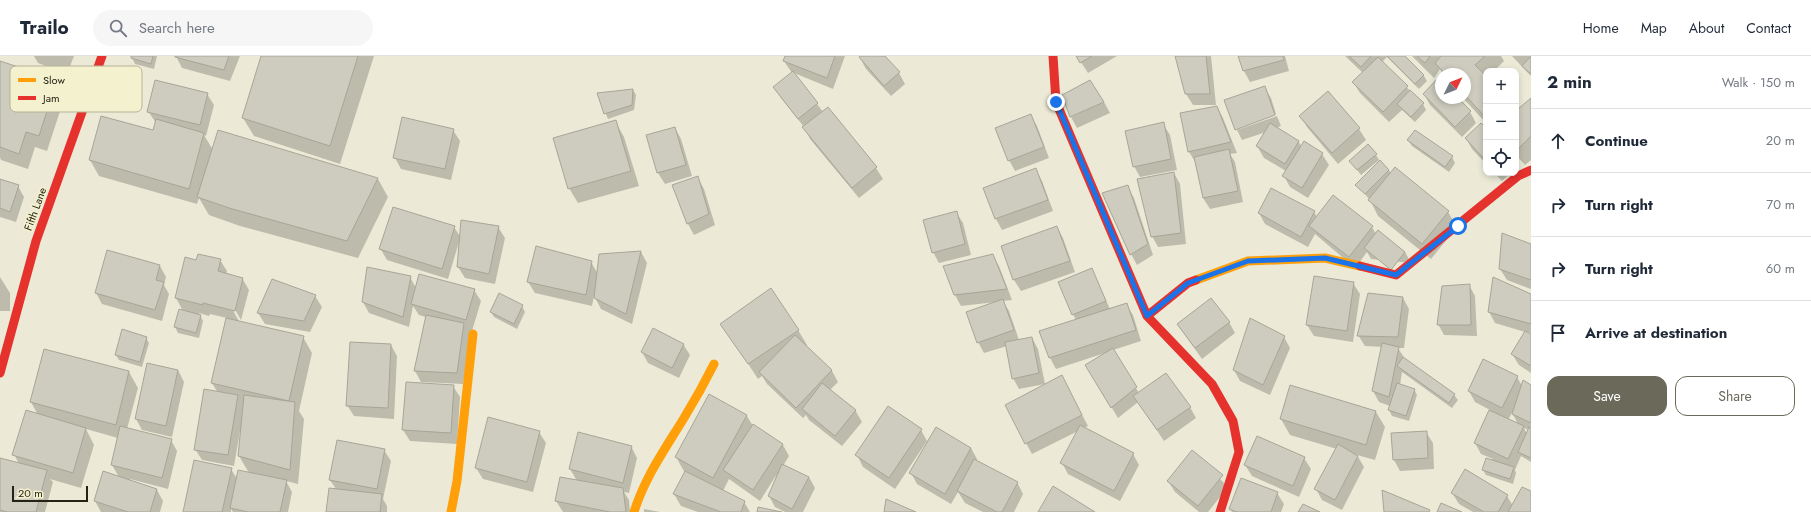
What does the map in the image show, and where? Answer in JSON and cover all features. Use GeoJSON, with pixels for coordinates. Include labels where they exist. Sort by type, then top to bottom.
{"type":"FeatureCollection","features":[{"type":"Feature","properties":{"kind":"street","name":"Fifth Lane"},"geometry":{"type":"LineString","coordinates":[[98,66],[102,56]]}},
{"type":"Feature","properties":{"kind":"street"},"geometry":{"type":"LineString","coordinates":[[1053,56],[1056,102],[1147,316],[1212,384],[1234,421],[1239,452],[1220,512]]}},
{"type":"Feature","properties":{"kind":"street","name":"Fifth Lane"},"geometry":{"type":"LineString","coordinates":[[0,372],[36,240],[82,112]]}},
{"type":"Feature","properties":{"kind":"street"},"geometry":{"type":"LineString","coordinates":[[1147,316],[1188,283],[1248,261],[1325,258],[1396,275],[1518,176],[1531,170]]}},
{"type":"Feature","properties":{"kind":"street"},"geometry":{"type":"LineString","coordinates":[[451,512],[457,481],[473,334]]}},
{"type":"Feature","properties":{"kind":"street"},"geometry":{"type":"LineString","coordinates":[[634,512],[638,497],[661,454],[692,405],[714,364]]}},
{"type":"Feature","properties":{"kind":"building"},"geometry":{"type":"Polygon","coordinates":[[[131,56],[153,56],[151,64],[131,58],[131,56]]]}},
{"type":"Feature","properties":{"kind":"building"},"geometry":{"type":"Polygon","coordinates":[[[175,56],[229,56],[224,70],[175,56]]]}},
{"type":"Feature","properties":{"kind":"building"},"geometry":{"type":"Polygon","coordinates":[[[261,56],[358,56],[330,146],[242,118],[261,56]]]}},
{"type":"Feature","properties":{"kind":"building"},"geometry":{"type":"Polygon","coordinates":[[[785,56],[835,56],[827,78],[783,61],[785,56]]]}},
{"type":"Feature","properties":{"kind":"building"},"geometry":{"type":"Polygon","coordinates":[[[885,56],[900,72],[884,86],[859,57],[885,56]]]}},
{"type":"Feature","properties":{"kind":"building"},"geometry":{"type":"Polygon","coordinates":[[[1076,56],[1092,56],[1080,63],[1076,56]]]}},
{"type":"Feature","properties":{"kind":"building"},"geometry":{"type":"Polygon","coordinates":[[[1175,56],[1206,56],[1210,94],[1185,94],[1175,56]]]}},
{"type":"Feature","properties":{"kind":"building"},"geometry":{"type":"Polygon","coordinates":[[[1238,56],[1283,56],[1284,60],[1243,71],[1238,56]]]}},
{"type":"Feature","properties":{"kind":"building"},"geometry":{"type":"Polygon","coordinates":[[[1349,56],[1371,56],[1361,67],[1349,56]]]}},
{"type":"Feature","properties":{"kind":"building"},"geometry":{"type":"Polygon","coordinates":[[[1387,56],[1405,56],[1424,75],[1415,84],[1387,56]]]}},
{"type":"Feature","properties":{"kind":"building"},"geometry":{"type":"Polygon","coordinates":[[[1417,56],[1430,56],[1425,63],[1417,56]]]}},
{"type":"Feature","properties":{"kind":"building"},"geometry":{"type":"Polygon","coordinates":[[[1441,56],[1485,56],[1475,65],[1483,73],[1483,115],[1471,102],[1471,68],[1440,68],[1435,63],[1441,56]]]}},
{"type":"Feature","properties":{"kind":"building"},"geometry":{"type":"Polygon","coordinates":[[[1531,56],[1531,74],[1522,66],[1531,56]]]}},
{"type":"Feature","properties":{"kind":"building"},"geometry":{"type":"Polygon","coordinates":[[[1378,57],[1408,86],[1383,112],[1352,82],[1378,57]]]}},
{"type":"Feature","properties":{"kind":"building"},"geometry":{"type":"Polygon","coordinates":[[[0,61],[15,66],[10,66],[10,112],[47,112],[39,136],[26,132],[19,154],[0,147],[0,61]]]}},
{"type":"Feature","properties":{"kind":"building"},"geometry":{"type":"Polygon","coordinates":[[[793,71],[818,103],[798,119],[773,87],[793,71]]]}},
{"type":"Feature","properties":{"kind":"building"},"geometry":{"type":"Polygon","coordinates":[[[155,80],[208,93],[200,125],[147,112],[155,80]]]}},
{"type":"Feature","properties":{"kind":"building"},"geometry":{"type":"Polygon","coordinates":[[[1090,80],[1104,102],[1070,117],[1062,95],[1090,80]]]}},
{"type":"Feature","properties":{"kind":"building"},"geometry":{"type":"Polygon","coordinates":[[[1435,81],[1435,104],[1464,104],[1471,111],[1455,127],[1423,94],[1435,81]]]}},
{"type":"Feature","properties":{"kind":"building"},"geometry":{"type":"Polygon","coordinates":[[[1265,86],[1275,115],[1235,130],[1224,100],[1265,86]]]}},
{"type":"Feature","properties":{"kind":"building"},"geometry":{"type":"Polygon","coordinates":[[[633,89],[632,105],[604,114],[597,93],[633,89]]]}},
{"type":"Feature","properties":{"kind":"building"},"geometry":{"type":"Polygon","coordinates":[[[1410,90],[1424,103],[1411,117],[1397,104],[1410,90]]]}},
{"type":"Feature","properties":{"kind":"building"},"geometry":{"type":"Polygon","coordinates":[[[1328,91],[1360,128],[1332,153],[1299,116],[1328,91]]]}},
{"type":"Feature","properties":{"kind":"building"},"geometry":{"type":"Polygon","coordinates":[[[1531,98],[1531,136],[1519,148],[1519,140],[1519,108],[1531,98]]]}},
{"type":"Feature","properties":{"kind":"building"},"geometry":{"type":"Polygon","coordinates":[[[1217,106],[1231,142],[1188,152],[1180,113],[1217,106]]]}},
{"type":"Feature","properties":{"kind":"building"},"geometry":{"type":"Polygon","coordinates":[[[828,107],[877,167],[852,188],[802,127],[828,107]]]}},
{"type":"Feature","properties":{"kind":"building"},"geometry":{"type":"Polygon","coordinates":[[[1031,114],[1044,147],[1008,161],[995,128],[1031,114]]]}},
{"type":"Feature","properties":{"kind":"building"},"geometry":{"type":"Polygon","coordinates":[[[101,116],[153,130],[156,119],[204,133],[189,189],[89,160],[101,116]]]}},
{"type":"Feature","properties":{"kind":"building"},"geometry":{"type":"Polygon","coordinates":[[[402,117],[454,129],[445,169],[393,158],[402,117]]]}},
{"type":"Feature","properties":{"kind":"building"},"geometry":{"type":"Polygon","coordinates":[[[616,120],[631,171],[568,189],[553,138],[616,120]]]}},
{"type":"Feature","properties":{"kind":"building"},"geometry":{"type":"Polygon","coordinates":[[[1164,122],[1171,159],[1133,167],[1125,131],[1164,122]]]}},
{"type":"Feature","properties":{"kind":"building"},"geometry":{"type":"Polygon","coordinates":[[[1270,123],[1299,141],[1285,164],[1256,146],[1270,123]]]}},
{"type":"Feature","properties":{"kind":"building"},"geometry":{"type":"Polygon","coordinates":[[[1481,123],[1483,125],[1483,158],[1465,138],[1481,123]]]}},
{"type":"Feature","properties":{"kind":"building"},"geometry":{"type":"Polygon","coordinates":[[[675,127],[686,165],[657,173],[646,135],[675,127]]]}},
{"type":"Feature","properties":{"kind":"building"},"geometry":{"type":"Polygon","coordinates":[[[218,130],[378,178],[347,241],[229,208],[197,197],[218,130]]]}},
{"type":"Feature","properties":{"kind":"building"},"geometry":{"type":"Polygon","coordinates":[[[1415,130],[1453,156],[1445,167],[1407,140],[1415,130]]]}},
{"type":"Feature","properties":{"kind":"building"},"geometry":{"type":"Polygon","coordinates":[[[1304,141],[1323,153],[1302,188],[1282,176],[1304,141]]]}},
{"type":"Feature","properties":{"kind":"building"},"geometry":{"type":"Polygon","coordinates":[[[1368,144],[1377,154],[1357,170],[1349,161],[1368,144]]]}},
{"type":"Feature","properties":{"kind":"building"},"geometry":{"type":"Polygon","coordinates":[[[1229,149],[1238,191],[1203,198],[1194,157],[1229,149]]]}},
{"type":"Feature","properties":{"kind":"building"},"geometry":{"type":"Polygon","coordinates":[[[1380,160],[1389,170],[1365,194],[1355,185],[1380,160]]]}},
{"type":"Feature","properties":{"kind":"building"},"geometry":{"type":"Polygon","coordinates":[[[1395,167],[1449,211],[1422,244],[1368,200],[1395,167]]]}},
{"type":"Feature","properties":{"kind":"building"},"geometry":{"type":"Polygon","coordinates":[[[1036,168],[1048,200],[995,219],[983,188],[1036,168]]]}},
{"type":"Feature","properties":{"kind":"building"},"geometry":{"type":"Polygon","coordinates":[[[1174,172],[1181,233],[1151,237],[1137,179],[1174,172]]]}},
{"type":"Feature","properties":{"kind":"building"},"geometry":{"type":"Polygon","coordinates":[[[698,176],[709,214],[687,224],[672,185],[698,176]]]}},
{"type":"Feature","properties":{"kind":"building"},"geometry":{"type":"Polygon","coordinates":[[[0,179],[19,185],[10,212],[0,208],[0,179]]]}},
{"type":"Feature","properties":{"kind":"building"},"geometry":{"type":"Polygon","coordinates":[[[1128,185],[1148,244],[1130,255],[1102,193],[1128,185]]]}},
{"type":"Feature","properties":{"kind":"building"},"geometry":{"type":"Polygon","coordinates":[[[1271,188],[1315,211],[1301,237],[1258,213],[1271,188]]]}},
{"type":"Feature","properties":{"kind":"building"},"geometry":{"type":"Polygon","coordinates":[[[1333,195],[1373,226],[1349,257],[1309,226],[1333,195]]]}},
{"type":"Feature","properties":{"kind":"building"},"geometry":{"type":"Polygon","coordinates":[[[393,207],[455,226],[442,269],[379,249],[393,207]]]}},
{"type":"Feature","properties":{"kind":"building"},"geometry":{"type":"Polygon","coordinates":[[[957,211],[965,244],[932,253],[923,220],[957,211]]]}},
{"type":"Feature","properties":{"kind":"building"},"geometry":{"type":"Polygon","coordinates":[[[461,220],[499,226],[489,274],[457,267],[461,220]]]}},
{"type":"Feature","properties":{"kind":"building"},"geometry":{"type":"Polygon","coordinates":[[[1057,226],[1070,261],[1013,280],[1001,246],[1057,226]]]}},
{"type":"Feature","properties":{"kind":"building"},"geometry":{"type":"Polygon","coordinates":[[[1378,230],[1405,252],[1391,270],[1364,248],[1378,230]]]}},
{"type":"Feature","properties":{"kind":"building"},"geometry":{"type":"Polygon","coordinates":[[[1502,233],[1531,244],[1531,280],[1499,269],[1502,233]]]}},
{"type":"Feature","properties":{"kind":"building"},"geometry":{"type":"Polygon","coordinates":[[[536,246],[592,261],[586,295],[527,282],[536,246]]]}},
{"type":"Feature","properties":{"kind":"building"},"geometry":{"type":"Polygon","coordinates":[[[107,250],[160,265],[156,280],[164,282],[155,310],[95,293],[107,250]]]}},
{"type":"Feature","properties":{"kind":"building"},"geometry":{"type":"Polygon","coordinates":[[[641,251],[626,314],[594,298],[599,254],[641,251]]]}},
{"type":"Feature","properties":{"kind":"building"},"geometry":{"type":"Polygon","coordinates":[[[198,254],[221,259],[218,271],[243,278],[235,311],[175,298],[185,257],[196,260],[198,254]]]}},
{"type":"Feature","properties":{"kind":"building"},"geometry":{"type":"Polygon","coordinates":[[[993,254],[1007,289],[954,295],[943,266],[993,254]]]}},
{"type":"Feature","properties":{"kind":"building"},"geometry":{"type":"Polygon","coordinates":[[[367,267],[411,276],[403,317],[362,302],[367,267]]]}},
{"type":"Feature","properties":{"kind":"building"},"geometry":{"type":"Polygon","coordinates":[[[1092,268],[1106,301],[1072,315],[1058,282],[1092,268]]]}},
{"type":"Feature","properties":{"kind":"building"},"geometry":{"type":"Polygon","coordinates":[[[419,274],[475,289],[466,320],[411,304],[419,274]]]}},
{"type":"Feature","properties":{"kind":"building"},"geometry":{"type":"Polygon","coordinates":[[[1314,276],[1354,282],[1347,331],[1306,325],[1314,276]]]}},
{"type":"Feature","properties":{"kind":"building"},"geometry":{"type":"Polygon","coordinates":[[[1493,277],[1531,294],[1531,324],[1488,312],[1493,277]]]}},
{"type":"Feature","properties":{"kind":"building"},"geometry":{"type":"Polygon","coordinates":[[[272,279],[316,295],[304,321],[257,313],[272,279]]]}},
{"type":"Feature","properties":{"kind":"building"},"geometry":{"type":"Polygon","coordinates":[[[1470,284],[1471,325],[1437,325],[1442,286],[1470,284]]]}},
{"type":"Feature","properties":{"kind":"building"},"geometry":{"type":"Polygon","coordinates":[[[771,288],[799,330],[748,364],[720,324],[771,288]]]}},
{"type":"Feature","properties":{"kind":"building"},"geometry":{"type":"Polygon","coordinates":[[[499,293],[523,305],[514,324],[490,312],[499,293]]]}},
{"type":"Feature","properties":{"kind":"building"},"geometry":{"type":"Polygon","coordinates":[[[1368,293],[1403,297],[1398,337],[1357,336],[1368,293]]]}},
{"type":"Feature","properties":{"kind":"building"},"geometry":{"type":"Polygon","coordinates":[[[1211,298],[1230,322],[1195,348],[1177,324],[1211,298]]]}},
{"type":"Feature","properties":{"kind":"building"},"geometry":{"type":"Polygon","coordinates":[[[1003,299],[1014,330],[977,343],[966,312],[1003,299]]]}},
{"type":"Feature","properties":{"kind":"building"},"geometry":{"type":"Polygon","coordinates":[[[1127,303],[1136,330],[1049,358],[1039,331],[1127,303]]]}},
{"type":"Feature","properties":{"kind":"building"},"geometry":{"type":"Polygon","coordinates":[[[179,309],[201,315],[196,333],[174,327],[179,309]]]}},
{"type":"Feature","properties":{"kind":"building"},"geometry":{"type":"Polygon","coordinates":[[[426,315],[464,323],[457,373],[414,371],[426,315]]]}},
{"type":"Feature","properties":{"kind":"building"},"geometry":{"type":"Polygon","coordinates":[[[226,318],[304,336],[289,401],[211,383],[226,318]]]}},
{"type":"Feature","properties":{"kind":"building"},"geometry":{"type":"Polygon","coordinates":[[[1250,318],[1285,336],[1263,385],[1233,370],[1250,318]]]}},
{"type":"Feature","properties":{"kind":"building"},"geometry":{"type":"Polygon","coordinates":[[[653,328],[684,344],[672,368],[641,352],[653,328]]]}},
{"type":"Feature","properties":{"kind":"building"},"geometry":{"type":"Polygon","coordinates":[[[122,329],[147,337],[140,362],[115,355],[122,329]]]}},
{"type":"Feature","properties":{"kind":"building"},"geometry":{"type":"Polygon","coordinates":[[[1525,331],[1531,334],[1531,366],[1511,354],[1525,331]]]}},
{"type":"Feature","properties":{"kind":"building"},"geometry":{"type":"Polygon","coordinates":[[[795,335],[832,370],[796,408],[759,372],[795,335]]]}},
{"type":"Feature","properties":{"kind":"building"},"geometry":{"type":"Polygon","coordinates":[[[1032,337],[1039,373],[1012,379],[1005,342],[1032,337]]]}},
{"type":"Feature","properties":{"kind":"building"},"geometry":{"type":"Polygon","coordinates":[[[350,342],[391,344],[388,408],[346,406],[350,342]]]}},
{"type":"Feature","properties":{"kind":"building"},"geometry":{"type":"Polygon","coordinates":[[[1382,343],[1399,347],[1389,397],[1372,391],[1382,343]]]}},
{"type":"Feature","properties":{"kind":"building"},"geometry":{"type":"Polygon","coordinates":[[[1113,348],[1137,387],[1111,408],[1085,365],[1113,348]]]}},
{"type":"Feature","properties":{"kind":"building"},"geometry":{"type":"Polygon","coordinates":[[[44,349],[129,371],[116,425],[30,402],[44,349]]]}},
{"type":"Feature","properties":{"kind":"building"},"geometry":{"type":"Polygon","coordinates":[[[1403,357],[1455,394],[1449,403],[1397,366],[1403,357]]]}},
{"type":"Feature","properties":{"kind":"building"},"geometry":{"type":"Polygon","coordinates":[[[1483,359],[1518,376],[1502,408],[1468,391],[1483,359]]]}},
{"type":"Feature","properties":{"kind":"building"},"geometry":{"type":"Polygon","coordinates":[[[147,363],[178,370],[166,426],[135,419],[147,363]]]}},
{"type":"Feature","properties":{"kind":"building"},"geometry":{"type":"Polygon","coordinates":[[[1166,373],[1191,407],[1157,430],[1133,396],[1166,373]]]}},
{"type":"Feature","properties":{"kind":"building"},"geometry":{"type":"Polygon","coordinates":[[[1062,375],[1082,415],[1025,444],[1005,405],[1062,375]]]}},
{"type":"Feature","properties":{"kind":"building"},"geometry":{"type":"Polygon","coordinates":[[[1523,380],[1531,385],[1531,423],[1512,414],[1523,380]]]}},
{"type":"Feature","properties":{"kind":"building"},"geometry":{"type":"Polygon","coordinates":[[[406,382],[454,385],[451,433],[402,430],[406,382]]]}},
{"type":"Feature","properties":{"kind":"building"},"geometry":{"type":"Polygon","coordinates":[[[822,383],[856,410],[835,436],[802,409],[822,383]]]}},
{"type":"Feature","properties":{"kind":"building"},"geometry":{"type":"Polygon","coordinates":[[[1397,383],[1415,389],[1406,416],[1388,410],[1397,383]]]}},
{"type":"Feature","properties":{"kind":"building"},"geometry":{"type":"Polygon","coordinates":[[[1290,385],[1376,411],[1366,445],[1280,419],[1290,385]]]}},
{"type":"Feature","properties":{"kind":"building"},"geometry":{"type":"Polygon","coordinates":[[[204,389],[238,395],[228,455],[194,450],[204,389]]]}},
{"type":"Feature","properties":{"kind":"building"},"geometry":{"type":"Polygon","coordinates":[[[709,394],[747,415],[713,478],[675,457],[709,394]]]}},
{"type":"Feature","properties":{"kind":"building"},"geometry":{"type":"Polygon","coordinates":[[[244,395],[295,402],[290,470],[238,456],[244,395]]]}},
{"type":"Feature","properties":{"kind":"building"},"geometry":{"type":"Polygon","coordinates":[[[888,406],[922,429],[889,478],[855,455],[888,406]]]}},
{"type":"Feature","properties":{"kind":"building"},"geometry":{"type":"Polygon","coordinates":[[[26,410],[86,428],[73,473],[12,455],[26,410]]]}},
{"type":"Feature","properties":{"kind":"building"},"geometry":{"type":"Polygon","coordinates":[[[1489,410],[1524,426],[1508,459],[1474,443],[1489,410]]]}},
{"type":"Feature","properties":{"kind":"building"},"geometry":{"type":"Polygon","coordinates":[[[488,417],[540,431],[527,482],[475,468],[488,417]]]}},
{"type":"Feature","properties":{"kind":"building"},"geometry":{"type":"Polygon","coordinates":[[[753,424],[783,444],[753,490],[723,470],[753,424]]]}},
{"type":"Feature","properties":{"kind":"building"},"geometry":{"type":"Polygon","coordinates":[[[1080,425],[1134,453],[1114,491],[1060,463],[1080,425]]]}},
{"type":"Feature","properties":{"kind":"building"},"geometry":{"type":"Polygon","coordinates":[[[120,426],[172,439],[162,478],[111,465],[120,426]]]}},
{"type":"Feature","properties":{"kind":"building"},"geometry":{"type":"Polygon","coordinates":[[[936,427],[971,448],[945,494],[909,473],[936,427]]]}},
{"type":"Feature","properties":{"kind":"building"},"geometry":{"type":"Polygon","coordinates":[[[1529,427],[1531,428],[1531,458],[1518,452],[1529,427]]]}},
{"type":"Feature","properties":{"kind":"building"},"geometry":{"type":"Polygon","coordinates":[[[1427,431],[1428,458],[1393,460],[1391,433],[1427,431]]]}},
{"type":"Feature","properties":{"kind":"building"},"geometry":{"type":"Polygon","coordinates":[[[578,432],[632,446],[623,483],[569,469],[578,432]]]}},
{"type":"Feature","properties":{"kind":"building"},"geometry":{"type":"Polygon","coordinates":[[[1257,436],[1305,457],[1293,486],[1244,465],[1257,436]]]}},
{"type":"Feature","properties":{"kind":"building"},"geometry":{"type":"Polygon","coordinates":[[[337,440],[385,449],[377,489],[329,480],[337,440]]]}},
{"type":"Feature","properties":{"kind":"building"},"geometry":{"type":"Polygon","coordinates":[[[1338,444],[1358,456],[1335,500],[1314,489],[1338,444]]]}},
{"type":"Feature","properties":{"kind":"building"},"geometry":{"type":"Polygon","coordinates":[[[1192,450],[1223,475],[1198,506],[1167,481],[1192,450]]]}},
{"type":"Feature","properties":{"kind":"building"},"geometry":{"type":"Polygon","coordinates":[[[0,458],[47,470],[36,512],[7,512],[0,510],[0,458]]]}},
{"type":"Feature","properties":{"kind":"building"},"geometry":{"type":"Polygon","coordinates":[[[1486,458],[1514,467],[1510,479],[1482,470],[1486,458]]]}},
{"type":"Feature","properties":{"kind":"building"},"geometry":{"type":"Polygon","coordinates":[[[974,459],[1018,482],[1002,512],[997,512],[957,491],[974,459]]]}},
{"type":"Feature","properties":{"kind":"building"},"geometry":{"type":"Polygon","coordinates":[[[194,460],[232,468],[222,512],[183,512],[194,460]]]}},
{"type":"Feature","properties":{"kind":"building"},"geometry":{"type":"Polygon","coordinates":[[[782,464],[809,477],[792,509],[768,496],[782,464]]]}},
{"type":"Feature","properties":{"kind":"building"},"geometry":{"type":"Polygon","coordinates":[[[1465,469],[1508,495],[1498,512],[1484,512],[1451,493],[1465,469]]]}},
{"type":"Feature","properties":{"kind":"building"},"geometry":{"type":"Polygon","coordinates":[[[238,470],[287,480],[280,512],[248,512],[230,508],[238,470]]]}},
{"type":"Feature","properties":{"kind":"building"},"geometry":{"type":"Polygon","coordinates":[[[103,471],[157,489],[150,512],[128,512],[94,501],[103,471]]]}},
{"type":"Feature","properties":{"kind":"building"},"geometry":{"type":"Polygon","coordinates":[[[685,471],[745,501],[741,512],[721,512],[673,494],[685,471]]]}},
{"type":"Feature","properties":{"kind":"building"},"geometry":{"type":"Polygon","coordinates":[[[560,477],[623,488],[626,512],[610,512],[555,501],[560,477]]]}},
{"type":"Feature","properties":{"kind":"building"},"geometry":{"type":"Polygon","coordinates":[[[1241,478],[1278,492],[1271,512],[1237,512],[1229,509],[1241,478]]]}},
{"type":"Feature","properties":{"kind":"building"},"geometry":{"type":"Polygon","coordinates":[[[1053,486],[1095,512],[1038,512],[1053,486]]]}},
{"type":"Feature","properties":{"kind":"building"},"geometry":{"type":"Polygon","coordinates":[[[1522,487],[1531,491],[1531,512],[1508,512],[1522,487]]]}},
{"type":"Feature","properties":{"kind":"building"},"geometry":{"type":"Polygon","coordinates":[[[329,488],[382,494],[380,512],[326,512],[329,488]]]}},
{"type":"Feature","properties":{"kind":"building"},"geometry":{"type":"Polygon","coordinates":[[[1382,490],[1430,510],[1429,512],[1384,512],[1382,490]]]}},
{"type":"Feature","properties":{"kind":"building"},"geometry":{"type":"Polygon","coordinates":[[[886,499],[916,512],[884,512],[886,499]]]}},
{"type":"Feature","properties":{"kind":"building"},"geometry":{"type":"Polygon","coordinates":[[[1441,503],[1462,512],[1437,512],[1441,503]]]}},
{"type":"Feature","properties":{"kind":"building"},"geometry":{"type":"Polygon","coordinates":[[[1303,504],[1320,512],[1298,512],[1303,504]]]}},
{"type":"Feature","properties":{"kind":"building"},"geometry":{"type":"Polygon","coordinates":[[[758,507],[782,512],[757,512],[758,507]]]}},
{"type":"Feature","properties":{"kind":"traffic: slow"},"geometry":{"type":"LineString","coordinates":[[1196,280],[1248,261],[1325,258],[1360,266]]}},
{"type":"Feature","properties":{"kind":"traffic: slow"},"geometry":{"type":"LineString","coordinates":[[451,512],[457,481],[473,334]]}},
{"type":"Feature","properties":{"kind":"traffic: slow"},"geometry":{"type":"LineString","coordinates":[[634,512],[650,475],[714,364]]}},
{"type":"Feature","properties":{"kind":"traffic: jam"},"geometry":{"type":"LineString","coordinates":[[98,66],[102,56]]}},
{"type":"Feature","properties":{"kind":"traffic: jam"},"geometry":{"type":"LineString","coordinates":[[1053,56],[1056,102],[1147,316]]}},
{"type":"Feature","properties":{"kind":"traffic: jam"},"geometry":{"type":"LineString","coordinates":[[0,373],[36,241],[82,112]]}},
{"type":"Feature","properties":{"kind":"traffic: jam"},"geometry":{"type":"LineString","coordinates":[[1360,266],[1396,275],[1518,176],[1531,170]]}},
{"type":"Feature","properties":{"kind":"traffic: jam"},"geometry":{"type":"LineString","coordinates":[[1196,280],[1188,283],[1147,316],[1212,384],[1233,421],[1239,452],[1220,512]]}},
{"type":"Feature","properties":{"kind":"route"},"geometry":{"type":"LineString","coordinates":[[1056,102],[1147,316],[1188,283],[1248,261],[1325,258],[1396,275],[1458,226]]}}]}
